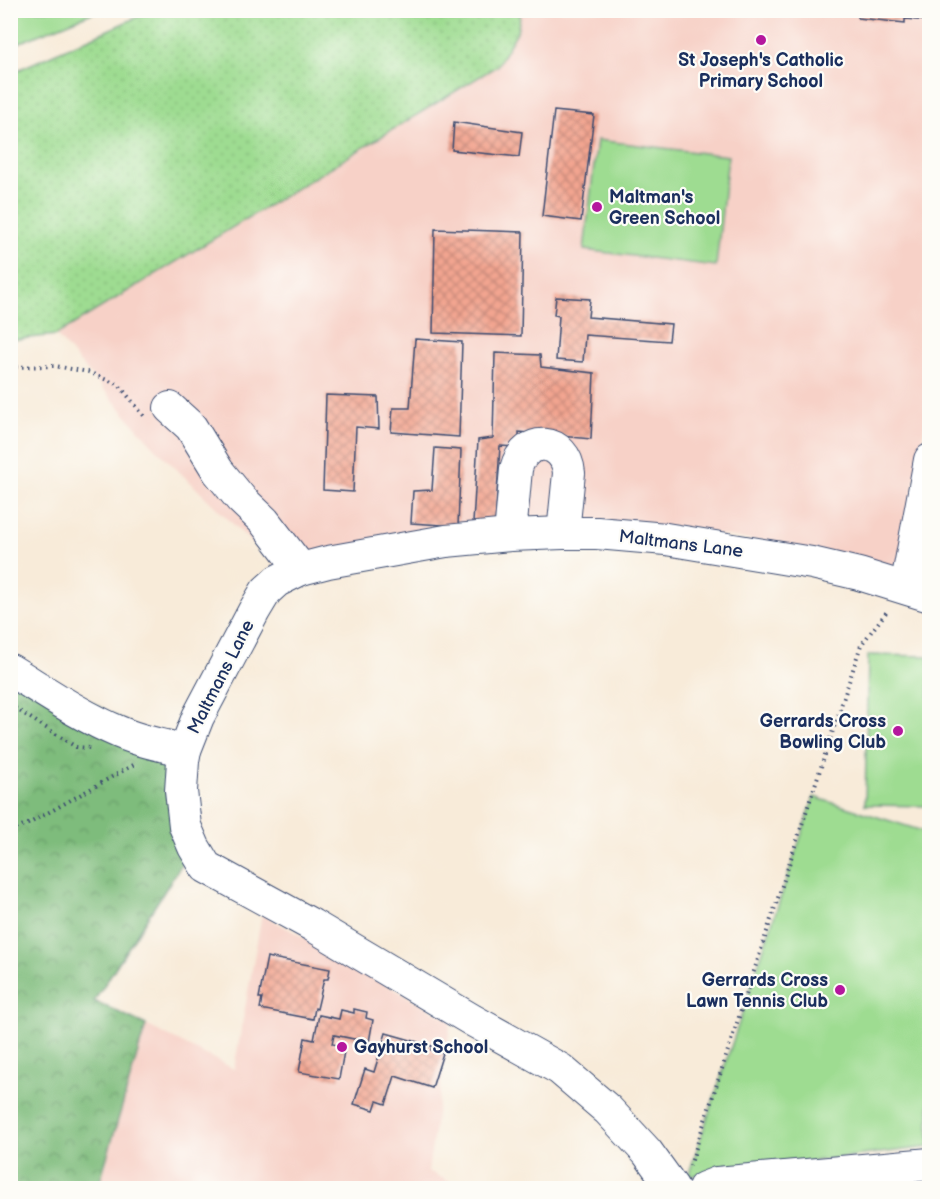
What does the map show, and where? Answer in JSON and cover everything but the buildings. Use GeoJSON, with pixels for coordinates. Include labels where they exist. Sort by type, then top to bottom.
{"type":"FeatureCollection","features":[{"type":"Feature","properties":{"kind":"street"},"geometry":{"type":"LineString","coordinates":[[166,405],[191,427],[218,471],[241,499],[264,521],[301,570]]}},
{"type":"Feature","properties":{"kind":"street"},"geometry":{"type":"LineString","coordinates":[[510,535],[518,460],[531,447],[540,445],[549,445],[558,449],[568,464],[563,533]]}},
{"type":"Feature","properties":{"kind":"street"},"geometry":{"type":"LineString","coordinates":[[918,592],[930,460]]}},
{"type":"Feature","properties":{"kind":"street","name":"Maltmans Lane"},"geometry":{"type":"LineString","coordinates":[[689,1181],[647,1152],[608,1110],[560,1070],[322,931],[206,867],[194,848],[185,826],[181,791],[185,750],[198,717],[266,591],[277,581],[327,562],[446,541],[510,535],[597,533],[666,539],[812,563],[918,592]]}},
{"type":"Feature","properties":{"kind":"street"},"geometry":{"type":"LineString","coordinates":[[10,670],[85,715],[120,732],[156,744],[185,750]]}},
{"type":"Feature","properties":{"kind":"street"},"geometry":{"type":"LineString","coordinates":[[689,1181],[717,1183],[930,1164]]}},
{"type":"Feature","properties":{"kind":"path"},"geometry":{"type":"LineString","coordinates":[[10,367],[55,366],[88,372],[166,405]]}},
{"type":"Feature","properties":{"kind":"path"},"geometry":{"type":"LineString","coordinates":[[689,1181],[861,645],[918,592]]}},
{"type":"Feature","properties":{"kind":"path"},"geometry":{"type":"LineString","coordinates":[[10,829],[28,824],[140,762]]}},
{"type":"Feature","properties":{"kind":"shaded area","name":"Maltman's Green School"},"geometry":{"type":"Polygon","coordinates":[[[521,11],[929,11],[929,402],[899,568],[675,526],[275,565],[154,447],[56,335],[497,66],[517,32],[521,11]]]}},
{"type":"Feature","properties":{"kind":"shaded area","name":"Gayhurst School"},"geometry":{"type":"Polygon","coordinates":[[[262,914],[451,1021],[428,1171],[462,1188],[93,1188],[102,1176],[107,1163],[146,1025],[234,1069],[262,914]]]}},
{"type":"Feature","properties":{"kind":"green space"},"geometry":{"type":"Polygon","coordinates":[[[11,10],[97,10],[97,11],[11,46],[11,10]]]}},
{"type":"Feature","properties":{"kind":"green space"},"geometry":{"type":"Polygon","coordinates":[[[151,11],[521,11],[517,32],[497,66],[56,335],[11,340],[11,73],[151,11]]]}},
{"type":"Feature","properties":{"kind":"green space"},"geometry":{"type":"Polygon","coordinates":[[[597,140],[728,156],[716,266],[584,250],[597,140]]]}},
{"type":"Feature","properties":{"kind":"green space"},"geometry":{"type":"Polygon","coordinates":[[[10,651],[28,666],[156,739],[172,777],[185,859],[94,1001],[146,1025],[98,1188],[11,1188],[10,651]]]}},
{"type":"Feature","properties":{"kind":"green space","name":"Gerrards Cross Bowling Club"},"geometry":{"type":"Polygon","coordinates":[[[868,655],[929,656],[929,806],[865,805],[868,655]]]}},
{"type":"Feature","properties":{"kind":"green space","name":"Gerrards Cross Lawn Tennis Club"},"geometry":{"type":"Polygon","coordinates":[[[814,797],[929,833],[929,1147],[688,1176],[814,797]]]}},
{"type":"Feature","properties":{"kind":"place","name":"St Joseph's Catholic Primary School"},"geometry":{"type":"Point","coordinates":[761,40]}},
{"type":"Feature","properties":{"kind":"place","name":"Maltman's Green School"},"geometry":{"type":"Point","coordinates":[597,207]}},
{"type":"Feature","properties":{"kind":"place","name":"Gerrards Cross Bowling Club"},"geometry":{"type":"Point","coordinates":[898,731]}},
{"type":"Feature","properties":{"kind":"place","name":"Gerrards Cross Lawn Tennis Club"},"geometry":{"type":"Point","coordinates":[840,990]}},
{"type":"Feature","properties":{"kind":"place","name":"Gayhurst School"},"geometry":{"type":"Point","coordinates":[342,1047]}}]}
